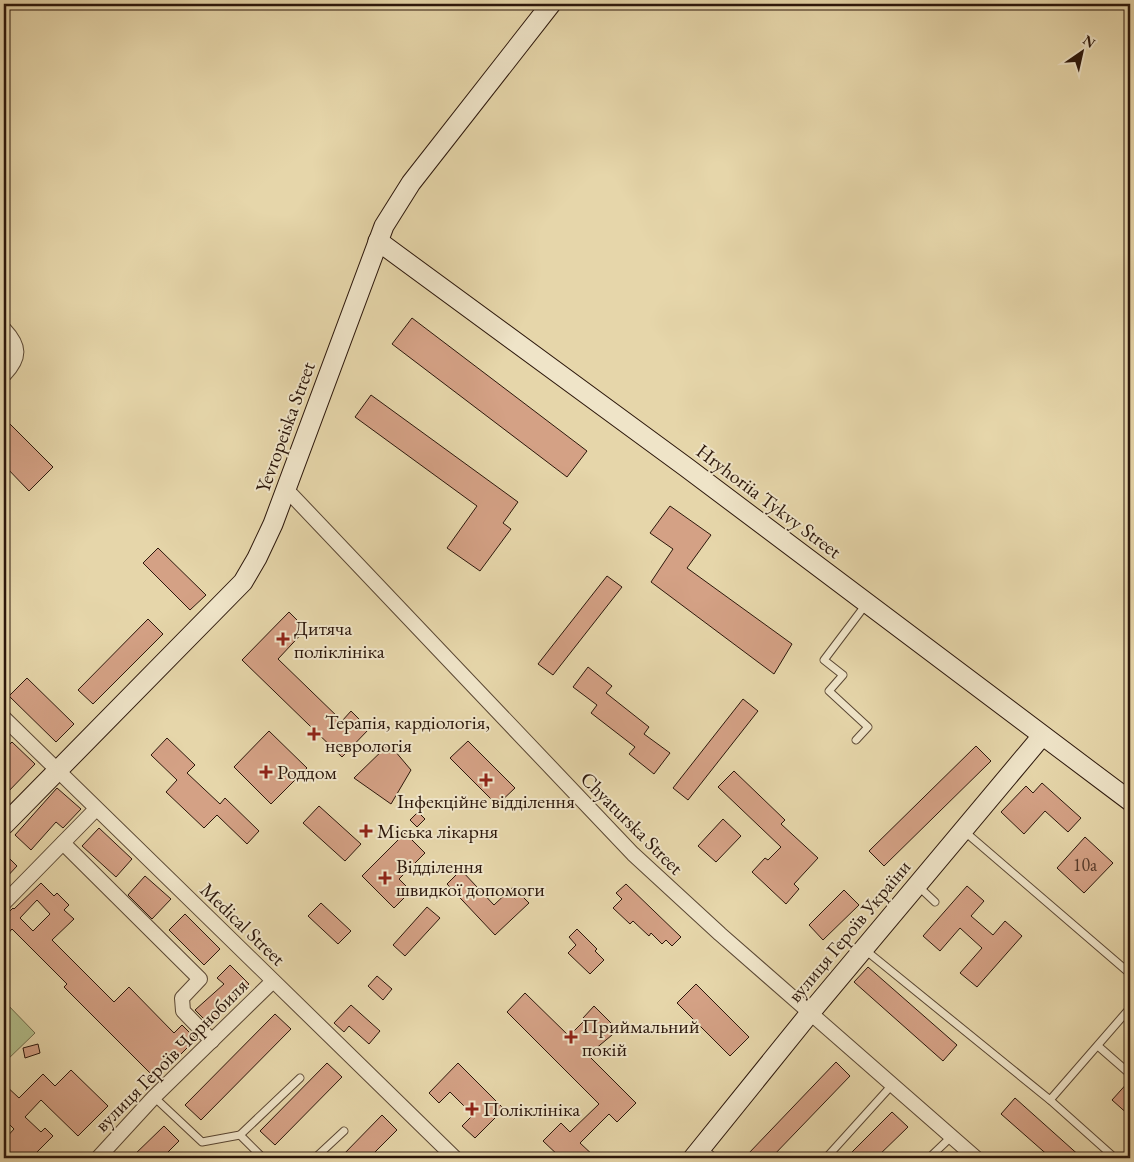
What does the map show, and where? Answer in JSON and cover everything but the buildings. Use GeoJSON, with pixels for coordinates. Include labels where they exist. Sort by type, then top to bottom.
{"type":"FeatureCollection","features":[{"type":"Feature","properties":{"kind":"street","name":"Yevropeiska Street"},"geometry":{"type":"LineString","coordinates":[[4,825],[243,582],[258,558],[286,489],[378,241],[388,220],[411,183],[551,4]]}},
{"type":"Feature","properties":{"kind":"street","name":"Hryhoriia Tykvy Street"},"geometry":{"type":"LineString","coordinates":[[378,241],[678,461],[1130,801]]}},
{"type":"Feature","properties":{"kind":"street"},"geometry":{"type":"LineString","coordinates":[[4,328],[16,347],[16,359],[4,375]]}},
{"type":"Feature","properties":{"kind":"street","name":"Chyaturska Street"},"geometry":{"type":"LineString","coordinates":[[286,489],[632,854],[976,1158]]}},
{"type":"Feature","properties":{"kind":"street","name":"Medical Street"},"geometry":{"type":"LineString","coordinates":[[4,718],[455,1158]]}},
{"type":"Feature","properties":{"kind":"street","name":"вулиця Героїв України"},"geometry":{"type":"LineString","coordinates":[[703,1155],[810,1013],[1042,736]]}},
{"type":"Feature","properties":{"kind":"street"},"geometry":{"type":"LineString","coordinates":[[4,902],[96,809]]}},
{"type":"Feature","properties":{"kind":"street"},"geometry":{"type":"LineString","coordinates":[[63,843],[200,979],[182,998],[183,1011],[212,1041]]}},
{"type":"Feature","properties":{"kind":"street","name":"вулиця Героїв Чорнобиля"},"geometry":{"type":"LineString","coordinates":[[98,1158],[154,1097],[273,981]]}},
{"type":"Feature","properties":{"kind":"lane"},"geometry":{"type":"LineString","coordinates":[[856,740],[868,727],[829,691],[842,675],[824,660],[867,603]]}},
{"type":"Feature","properties":{"kind":"lane"},"geometry":{"type":"LineString","coordinates":[[963,830],[1126,971]]}},
{"type":"Feature","properties":{"kind":"lane"},"geometry":{"type":"LineString","coordinates":[[917,886],[935,902]]}},
{"type":"Feature","properties":{"kind":"lane"},"geometry":{"type":"LineString","coordinates":[[864,949],[1050,1100],[1115,1158]]}},
{"type":"Feature","properties":{"kind":"lane"},"geometry":{"type":"LineString","coordinates":[[1050,1100],[1130,1008]]}},
{"type":"Feature","properties":{"kind":"lane"},"geometry":{"type":"LineString","coordinates":[[1098,1046],[1130,1074]]}},
{"type":"Feature","properties":{"kind":"lane"},"geometry":{"type":"LineString","coordinates":[[154,1097],[202,1142],[240,1135],[300,1078]]}},
{"type":"Feature","properties":{"kind":"lane"},"geometry":{"type":"LineString","coordinates":[[826,1158],[892,1085]]}},
{"type":"Feature","properties":{"kind":"lane"},"geometry":{"type":"LineString","coordinates":[[315,1158],[344,1130]]}},
{"type":"Feature","properties":{"kind":"lane"},"geometry":{"type":"LineString","coordinates":[[240,1135],[263,1158]]}},
{"type":"Feature","properties":{"kind":"lane"},"geometry":{"type":"LineString","coordinates":[[929,1158],[951,1137]]}},
{"type":"Feature","properties":{"kind":"green space"},"geometry":{"type":"Polygon","coordinates":[[[4,1001],[35,1033],[6,1061],[4,1058],[4,1001]]]}},
{"type":"Feature","properties":{"kind":"place","name":"Дитяча поліклініка"},"geometry":{"type":"Point","coordinates":[283,639]}},
{"type":"Feature","properties":{"kind":"place","name":"Терапія, кардіологія, неврологія"},"geometry":{"type":"Point","coordinates":[314,734]}},
{"type":"Feature","properties":{"kind":"place","name":"Роддом"},"geometry":{"type":"Point","coordinates":[266,772]}},
{"type":"Feature","properties":{"kind":"place","name":"Інфекційне відділення"},"geometry":{"type":"Point","coordinates":[486,780]}},
{"type":"Feature","properties":{"kind":"place","name":"Мiська лiкарня"},"geometry":{"type":"Point","coordinates":[366,831]}},
{"type":"Feature","properties":{"kind":"place","name":"Відділення швидкої допомоги"},"geometry":{"type":"Point","coordinates":[385,878]}},
{"type":"Feature","properties":{"kind":"place","name":"Приймальний покій"},"geometry":{"type":"Point","coordinates":[571,1037]}},
{"type":"Feature","properties":{"kind":"place","name":"Поліклініка"},"geometry":{"type":"Point","coordinates":[472,1109]}}]}
